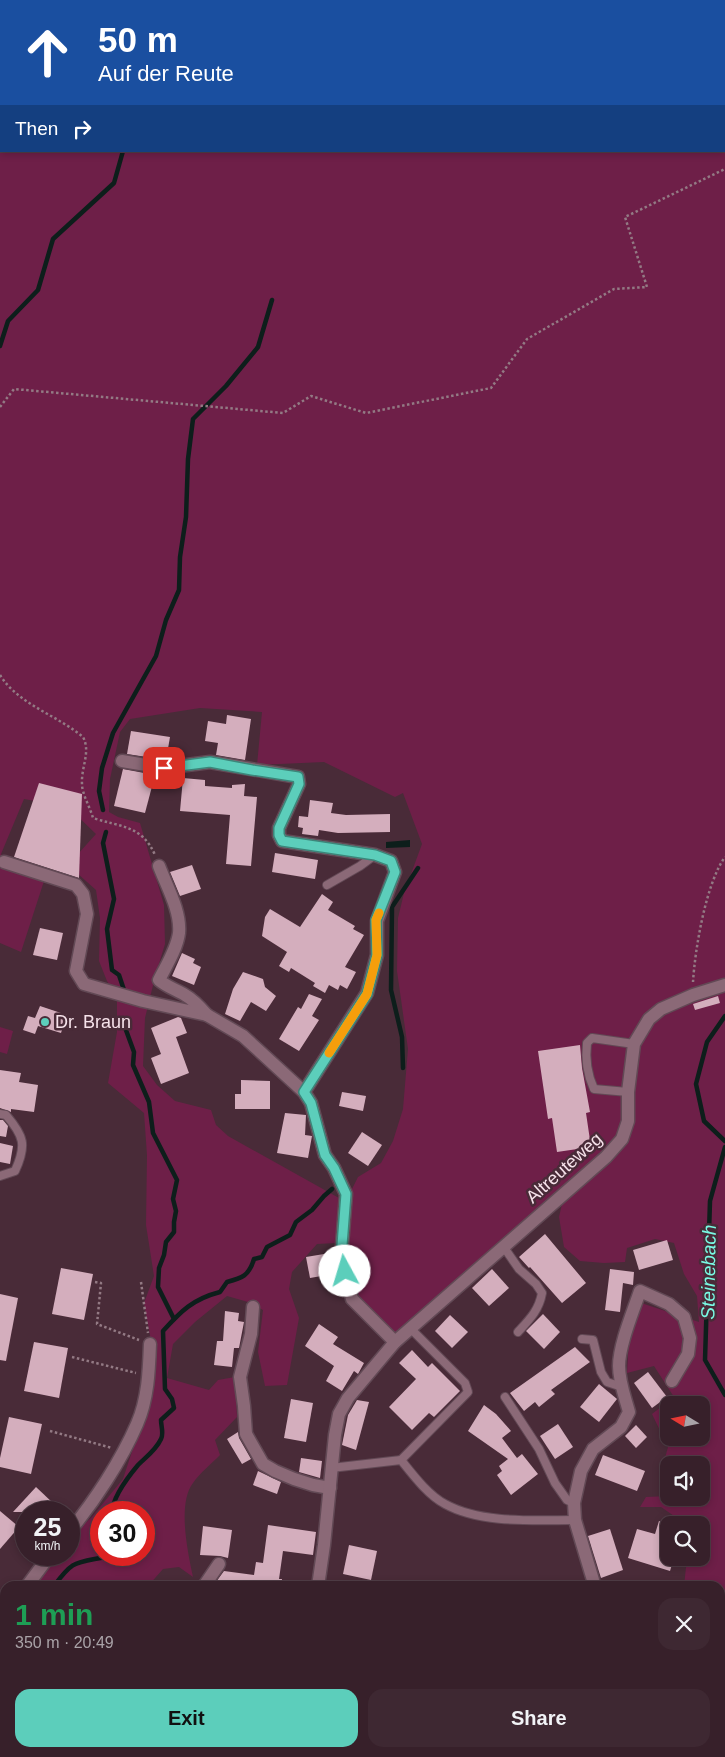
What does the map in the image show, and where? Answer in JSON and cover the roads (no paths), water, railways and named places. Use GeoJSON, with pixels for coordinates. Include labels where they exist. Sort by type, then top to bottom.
{"type":"FeatureCollection","features":[{"type":"Feature","properties":{"kind":"street"},"geometry":{"type":"LineString","coordinates":[[122,761],[164,768],[210,762],[298,777],[299,784],[279,828],[279,835],[282,841],[375,855],[391,861],[395,872],[376,920],[377,955],[367,994],[304,1092]]}},
{"type":"Feature","properties":{"kind":"street"},"geometry":{"type":"LineString","coordinates":[[4,862],[76,885],[83,894],[87,914],[76,971],[84,984],[143,1001],[207,1015],[243,1036],[304,1092],[311,1103],[325,1155],[334,1168],[346,1194],[342,1245],[345,1271],[352,1299],[395,1342]]}},
{"type":"Feature","properties":{"kind":"street"},"geometry":{"type":"LineString","coordinates":[[159,866],[179,918],[179,935],[160,980],[164,985],[184,994],[198,1004],[207,1015]]}},
{"type":"Feature","properties":{"kind":"street","name":"Altreuteweg"},"geometry":{"type":"LineString","coordinates":[[319,1581],[335,1435],[339,1414],[348,1398],[395,1342],[606,1157],[622,1139],[628,1121],[628,1092],[634,1044],[649,1019],[661,1009],[693,995],[725,985]]}},
{"type":"Feature","properties":{"kind":"street"},"geometry":{"type":"LineString","coordinates":[[593,1581],[575,1520],[574,1503],[581,1471],[593,1449],[622,1427],[629,1412],[622,1387],[619,1366],[625,1334],[640,1291],[669,1304],[684,1317],[690,1338],[688,1354],[672,1381]]}},
{"type":"Feature","properties":{"kind":"street"},"geometry":{"type":"LineString","coordinates":[[253,1307],[251,1334],[240,1377],[246,1434],[263,1464],[275,1471],[313,1486],[330,1488]]}},
{"type":"Feature","properties":{"kind":"street"},"geometry":{"type":"LineString","coordinates":[[80,1517],[98,1493],[138,1423],[148,1375],[150,1344]]}},
{"type":"Feature","properties":{"kind":"street"},"geometry":{"type":"LineString","coordinates":[[207,1581],[219,1564]]}},
{"type":"Feature","properties":{"kind":"street"},"geometry":{"type":"LineString","coordinates":[[31,1581],[42,1566]]}},
{"type":"Feature","properties":{"kind":"lane"},"geometry":{"type":"LineString","coordinates":[[327,885],[375,855]]}},
{"type":"Feature","properties":{"kind":"lane"},"geometry":{"type":"LineString","coordinates":[[628,1092],[594,1090],[588,1075],[585,1056],[587,1042],[592,1038],[634,1044]]}},
{"type":"Feature","properties":{"kind":"lane"},"geometry":{"type":"LineString","coordinates":[[0,1114],[6,1115],[17,1128],[23,1143],[21,1158],[15,1171],[0,1176]]}},
{"type":"Feature","properties":{"kind":"lane"},"geometry":{"type":"LineString","coordinates":[[503,1246],[519,1269],[536,1284],[542,1293],[540,1304],[533,1316],[518,1332]]}},
{"type":"Feature","properties":{"kind":"lane"},"geometry":{"type":"LineString","coordinates":[[331,1468],[401,1460],[468,1392],[465,1383],[410,1328]]}},
{"type":"Feature","properties":{"kind":"lane"},"geometry":{"type":"LineString","coordinates":[[582,1339],[593,1340],[601,1372],[606,1382],[622,1387]]}},
{"type":"Feature","properties":{"kind":"lane"},"geometry":{"type":"LineString","coordinates":[[504,1397],[538,1449],[555,1483],[567,1500],[574,1503]]}},
{"type":"Feature","properties":{"kind":"lane"},"geometry":{"type":"LineString","coordinates":[[401,1460],[418,1481],[444,1504],[476,1516],[535,1520],[575,1520]]}},
{"type":"Feature","properties":{"kind":"waterway"},"geometry":{"type":"LineString","coordinates":[[0,346],[8,321],[38,290],[53,239],[114,183],[123,152]]}},
{"type":"Feature","properties":{"kind":"waterway"},"geometry":{"type":"LineString","coordinates":[[103,810],[99,791],[102,768],[113,733],[156,656],[166,620],[179,590],[180,557],[186,517],[188,459],[193,419],[226,386],[258,347],[272,300]]}},
{"type":"Feature","properties":{"kind":"waterway"},"geometry":{"type":"LineString","coordinates":[[106,832],[103,843],[114,899],[107,929],[112,970],[119,975],[124,990]]}},
{"type":"Feature","properties":{"kind":"waterway"},"geometry":{"type":"LineString","coordinates":[[403,1068],[402,1037],[391,990],[392,907],[418,868]]}},
{"type":"Feature","properties":{"kind":"waterway","name":"Steinebach"},"geometry":{"type":"LineString","coordinates":[[725,1016],[707,1042],[696,1084],[704,1121],[725,1141]]}},
{"type":"Feature","properties":{"kind":"waterway"},"geometry":{"type":"LineString","coordinates":[[123,1022],[134,1052],[133,1065],[149,1102],[153,1133],[177,1180],[173,1199],[176,1211],[174,1232],[166,1242],[159,1268],[158,1287],[174,1319]]}},
{"type":"Feature","properties":{"kind":"waterway","name":"Steinebach"},"geometry":{"type":"LineString","coordinates":[[725,1147],[710,1201],[705,1360],[725,1395]]}},
{"type":"Feature","properties":{"kind":"waterway"},"geometry":{"type":"LineString","coordinates":[[115,1501],[138,1465],[159,1443],[162,1437],[161,1420],[174,1408],[172,1399],[165,1389],[163,1331],[176,1317],[195,1302],[220,1292],[227,1282],[247,1273],[254,1259],[262,1257],[267,1247],[290,1235],[296,1222],[312,1210],[332,1189]]}},
{"type":"Feature","properties":{"kind":"waterway"},"geometry":{"type":"LineString","coordinates":[[58,1581],[75,1564],[90,1560]]}},
{"type":"Feature","properties":{"kind":"place","name":"Dr. Braun"},"geometry":{"type":"Point","coordinates":[45,1022]}}]}
